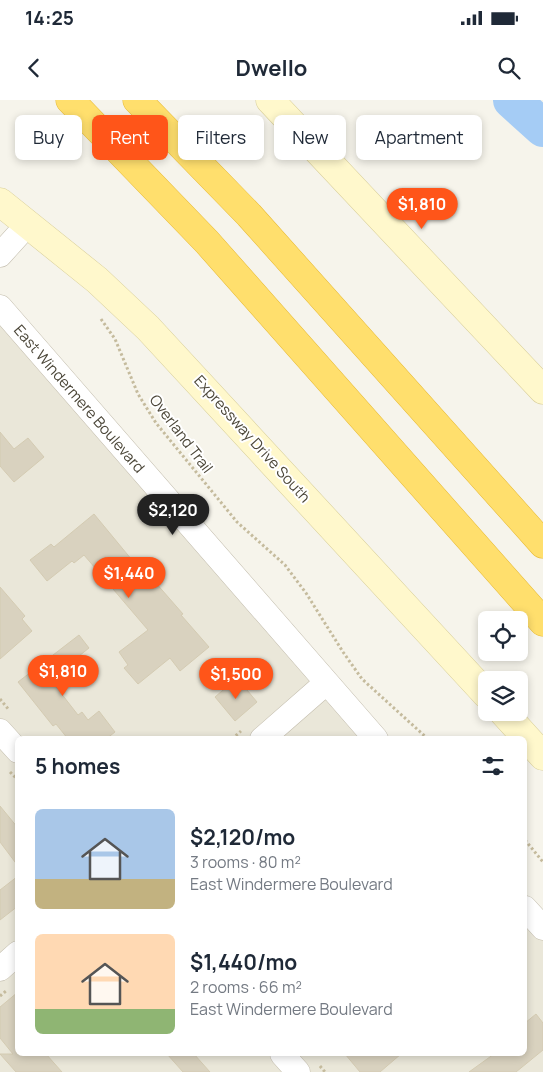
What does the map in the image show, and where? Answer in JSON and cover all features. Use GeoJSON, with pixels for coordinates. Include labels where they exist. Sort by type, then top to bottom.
{"type":"FeatureCollection","features":[{"type":"Feature","properties":{"kind":"highway"},"geometry":{"type":"LineString","coordinates":[[70,100],[214,250],[543,622]]}},
{"type":"Feature","properties":{"kind":"highway"},"geometry":{"type":"LineString","coordinates":[[137,100],[249,214],[543,544]]}},
{"type":"Feature","properties":{"kind":"street"},"geometry":{"type":"LineString","coordinates":[[270,100],[543,390]]}},
{"type":"Feature","properties":{"kind":"street","name":"Expressway Drive South"},"geometry":{"type":"LineString","coordinates":[[0,202],[97,280],[148,328],[478,685]]}},
{"type":"Feature","properties":{"kind":"street"},"geometry":{"type":"LineString","coordinates":[[0,255],[28,224]]}},
{"type":"Feature","properties":{"kind":"street","name":"East Windermere Boulevard"},"geometry":{"type":"LineString","coordinates":[[0,307],[373,736]]}},
{"type":"Feature","properties":{"kind":"street"},"geometry":{"type":"LineString","coordinates":[[265,736],[326,682]]}},
{"type":"Feature","properties":{"kind":"street"},"geometry":{"type":"LineString","coordinates":[[511,721],[525,736]]}},
{"type":"Feature","properties":{"kind":"street"},"geometry":{"type":"LineString","coordinates":[[0,731],[15,748]]}},
{"type":"Feature","properties":{"kind":"street"},"geometry":{"type":"LineString","coordinates":[[527,738],[543,756]]}},
{"type":"Feature","properties":{"kind":"street"},"geometry":{"type":"LineString","coordinates":[[527,910],[543,928]]}},
{"type":"Feature","properties":{"kind":"street"},"geometry":{"type":"LineString","coordinates":[[0,969],[15,956]]}},
{"type":"Feature","properties":{"kind":"street"},"geometry":{"type":"LineString","coordinates":[[284,1056],[298,1072]]}},
{"type":"Feature","properties":{"kind":"path","name":"Overland Trail"},"geometry":{"type":"LineString","coordinates":[[96,314],[115,339],[138,394],[156,423],[231,514],[285,565],[306,593],[343,652],[362,678],[425,736]]}},
{"type":"Feature","properties":{"kind":"path"},"geometry":{"type":"LineString","coordinates":[[527,842],[543,862]]}},
{"type":"Feature","properties":{"kind":"shaded area"},"geometry":{"type":"Polygon","coordinates":[[[0,319],[381,736],[15,736],[15,1056],[527,1056],[527,895],[543,912],[543,1072],[0,1072],[0,319]]]}},
{"type":"Feature","properties":{"kind":"building"},"geometry":{"type":"Polygon","coordinates":[[[0,432],[14,449],[28,438],[44,457],[14,482],[0,466],[0,432]]]}},
{"type":"Feature","properties":{"kind":"building"},"geometry":{"type":"Polygon","coordinates":[[[94,514],[132,560],[134,558],[183,614],[181,615],[209,647],[180,671],[170,658],[138,684],[124,668],[128,665],[119,652],[148,630],[84,555],[74,563],[72,561],[47,581],[30,560],[51,544],[54,547],[94,514]]]}},
{"type":"Feature","properties":{"kind":"building"},"geometry":{"type":"Polygon","coordinates":[[[0,587],[25,616],[22,619],[32,631],[0,659],[0,587]]]}},
{"type":"Feature","properties":{"kind":"building"},"geometry":{"type":"Polygon","coordinates":[[[79,635],[89,648],[50,679],[78,715],[82,712],[88,720],[99,711],[115,732],[110,736],[66,736],[56,724],[53,726],[18,682],[79,635]]]}},
{"type":"Feature","properties":{"kind":"building"},"geometry":{"type":"Polygon","coordinates":[[[237,678],[257,702],[235,721],[215,697],[237,678]]]}},
{"type":"Feature","properties":{"kind":"building"},"geometry":{"type":"Polygon","coordinates":[[[0,806],[15,824],[15,862],[0,842],[0,806]]]}},
{"type":"Feature","properties":{"kind":"building"},"geometry":{"type":"Polygon","coordinates":[[[15,878],[15,908],[0,920],[0,890],[15,878]]]}},
{"type":"Feature","properties":{"kind":"building"},"geometry":{"type":"Polygon","coordinates":[[[15,994],[15,1056],[48,1056],[62,1072],[16,1072],[0,1054],[13,1054],[0,1038],[0,1007],[15,994]]]}},
{"type":"Feature","properties":{"kind":"building"},"geometry":{"type":"Polygon","coordinates":[[[536,1014],[543,1023],[543,1050],[516,1072],[469,1072],[491,1056],[527,1056],[527,1021],[536,1014]]]}},
{"type":"Feature","properties":{"kind":"building"},"geometry":{"type":"Polygon","coordinates":[[[169,1056],[196,1056],[210,1072],[183,1072],[169,1056]]]}},
{"type":"Feature","properties":{"kind":"building"},"geometry":{"type":"Polygon","coordinates":[[[347,1056],[399,1056],[380,1072],[360,1072],[347,1056]]]}},
{"type":"Feature","properties":{"kind":"waterway"},"geometry":{"type":"LineString","coordinates":[[512,100],[543,128]]}}]}
